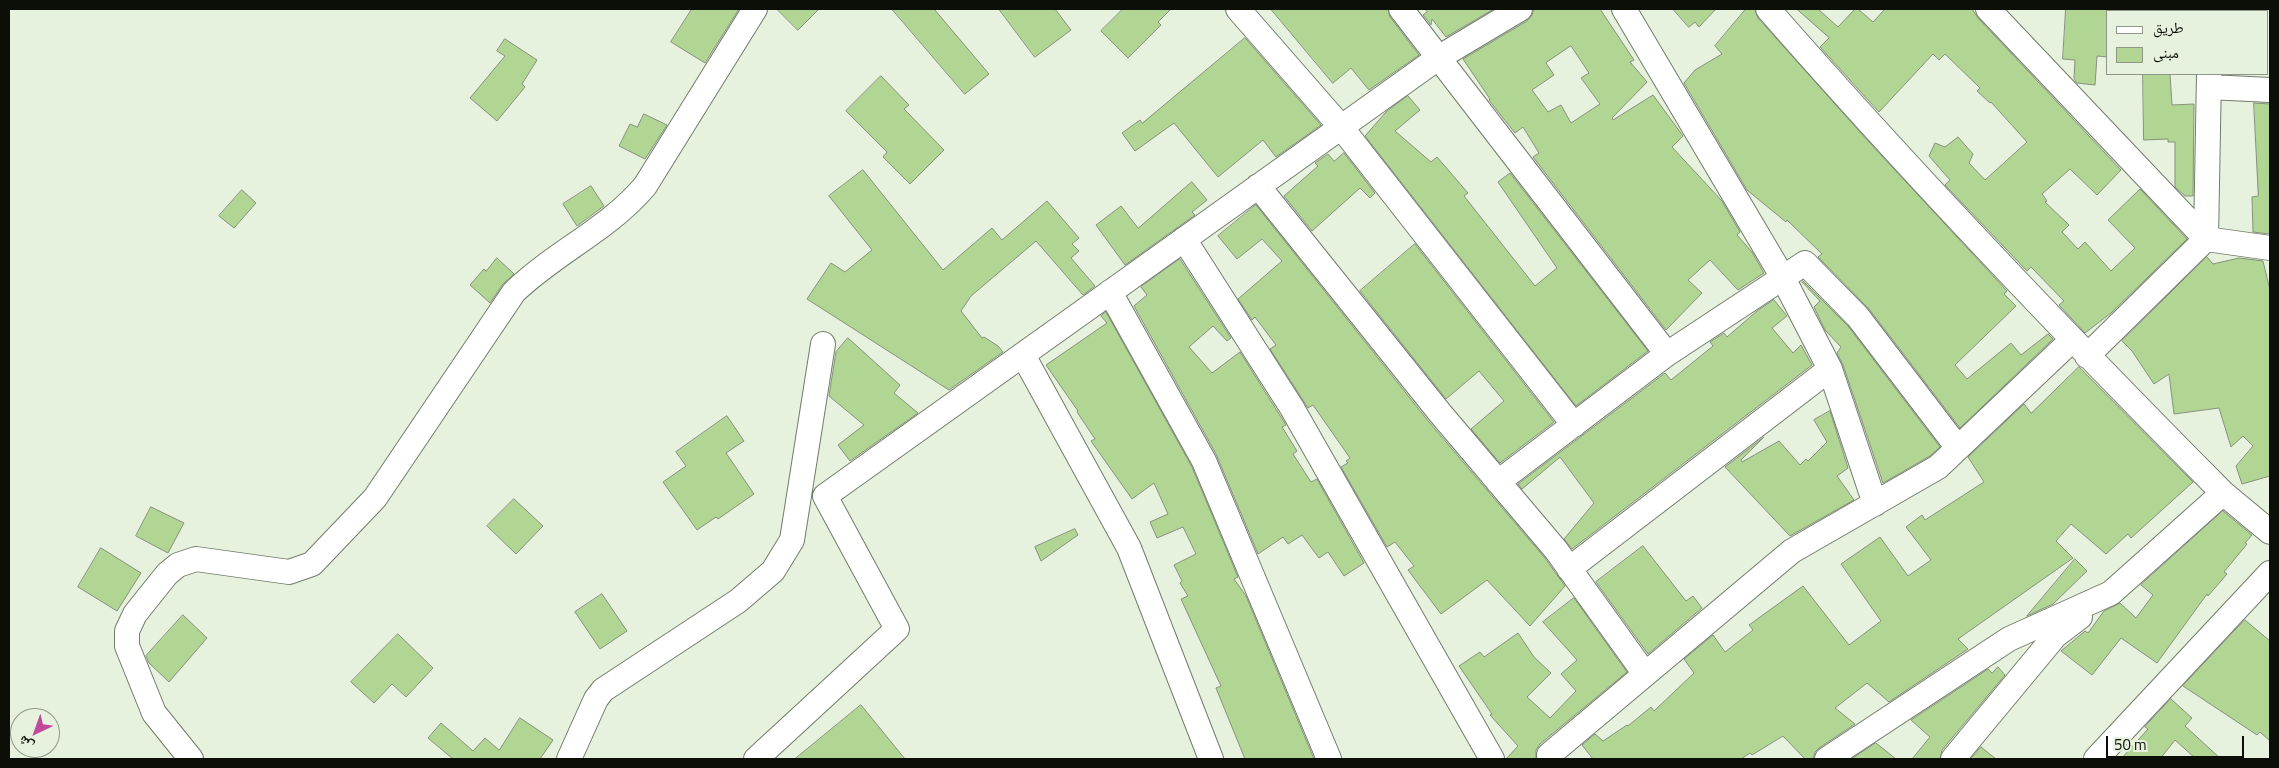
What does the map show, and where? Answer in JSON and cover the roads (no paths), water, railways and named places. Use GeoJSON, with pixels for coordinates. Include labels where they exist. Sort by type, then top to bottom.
{"type":"FeatureCollection","features":[{"type":"Feature","properties":{"kind":"street"},"geometry":{"type":"LineString","coordinates":[[191,759],[154,713],[127,646],[127,631],[135,614],[167,574],[178,565],[196,559],[289,572],[312,564],[375,498],[514,292],[532,275],[631,202],[640,192],[755,9]]}},
{"type":"Feature","properties":{"kind":"street"},"geometry":{"type":"LineString","coordinates":[[1238,9],[1341,127],[1574,425]]}},
{"type":"Feature","properties":{"kind":"street"},"geometry":{"type":"LineString","coordinates":[[1401,9],[1667,354]]}},
{"type":"Feature","properties":{"kind":"street"},"geometry":{"type":"LineString","coordinates":[[756,759],[897,629],[825,496],[1438,58],[1520,9]]}},
{"type":"Feature","properties":{"kind":"street"},"geometry":{"type":"LineString","coordinates":[[1624,9],[1782,276],[1830,369],[1875,504]]}},
{"type":"Feature","properties":{"kind":"street"},"geometry":{"type":"LineString","coordinates":[[1768,9],[1866,121],[2079,348],[2223,494],[2270,532]]}},
{"type":"Feature","properties":{"kind":"street"},"geometry":{"type":"LineString","coordinates":[[1988,9],[2206,239],[2270,248]]}},
{"type":"Feature","properties":{"kind":"street"},"geometry":{"type":"LineString","coordinates":[[1551,759],[1550,755],[1792,551],[1938,467],[1958,448],[2079,348],[2206,239],[2209,81],[2270,90]]}},
{"type":"Feature","properties":{"kind":"street"},"geometry":{"type":"LineString","coordinates":[[1258,186],[1440,413],[1570,569],[1645,674]]}},
{"type":"Feature","properties":{"kind":"street"},"geometry":{"type":"LineString","coordinates":[[1184,240],[1292,408],[1492,759]]}},
{"type":"Feature","properties":{"kind":"street"},"geometry":{"type":"LineString","coordinates":[[1498,482],[1667,354],[1782,276],[1805,263],[1858,317],[1958,448]]}},
{"type":"Feature","properties":{"kind":"street"},"geometry":{"type":"LineString","coordinates":[[1110,292],[1204,461],[1329,759]]}},
{"type":"Feature","properties":{"kind":"street"},"geometry":{"type":"LineString","coordinates":[[569,759],[596,699],[604,690],[738,602],[773,571],[782,558],[792,540],[823,344]]}},
{"type":"Feature","properties":{"kind":"street"},"geometry":{"type":"LineString","coordinates":[[1022,355],[1129,548],[1211,759]]}},
{"type":"Feature","properties":{"kind":"street"},"geometry":{"type":"LineString","coordinates":[[1570,569],[1830,369]]}},
{"type":"Feature","properties":{"kind":"street"},"geometry":{"type":"LineString","coordinates":[[1953,759],[2055,636],[2111,593],[2223,494]]}},
{"type":"Feature","properties":{"kind":"street"},"geometry":{"type":"LineString","coordinates":[[2096,759],[2270,574]]}},
{"type":"Feature","properties":{"kind":"street"},"geometry":{"type":"LineString","coordinates":[[1827,759],[2010,639],[2111,593]]}}]}
